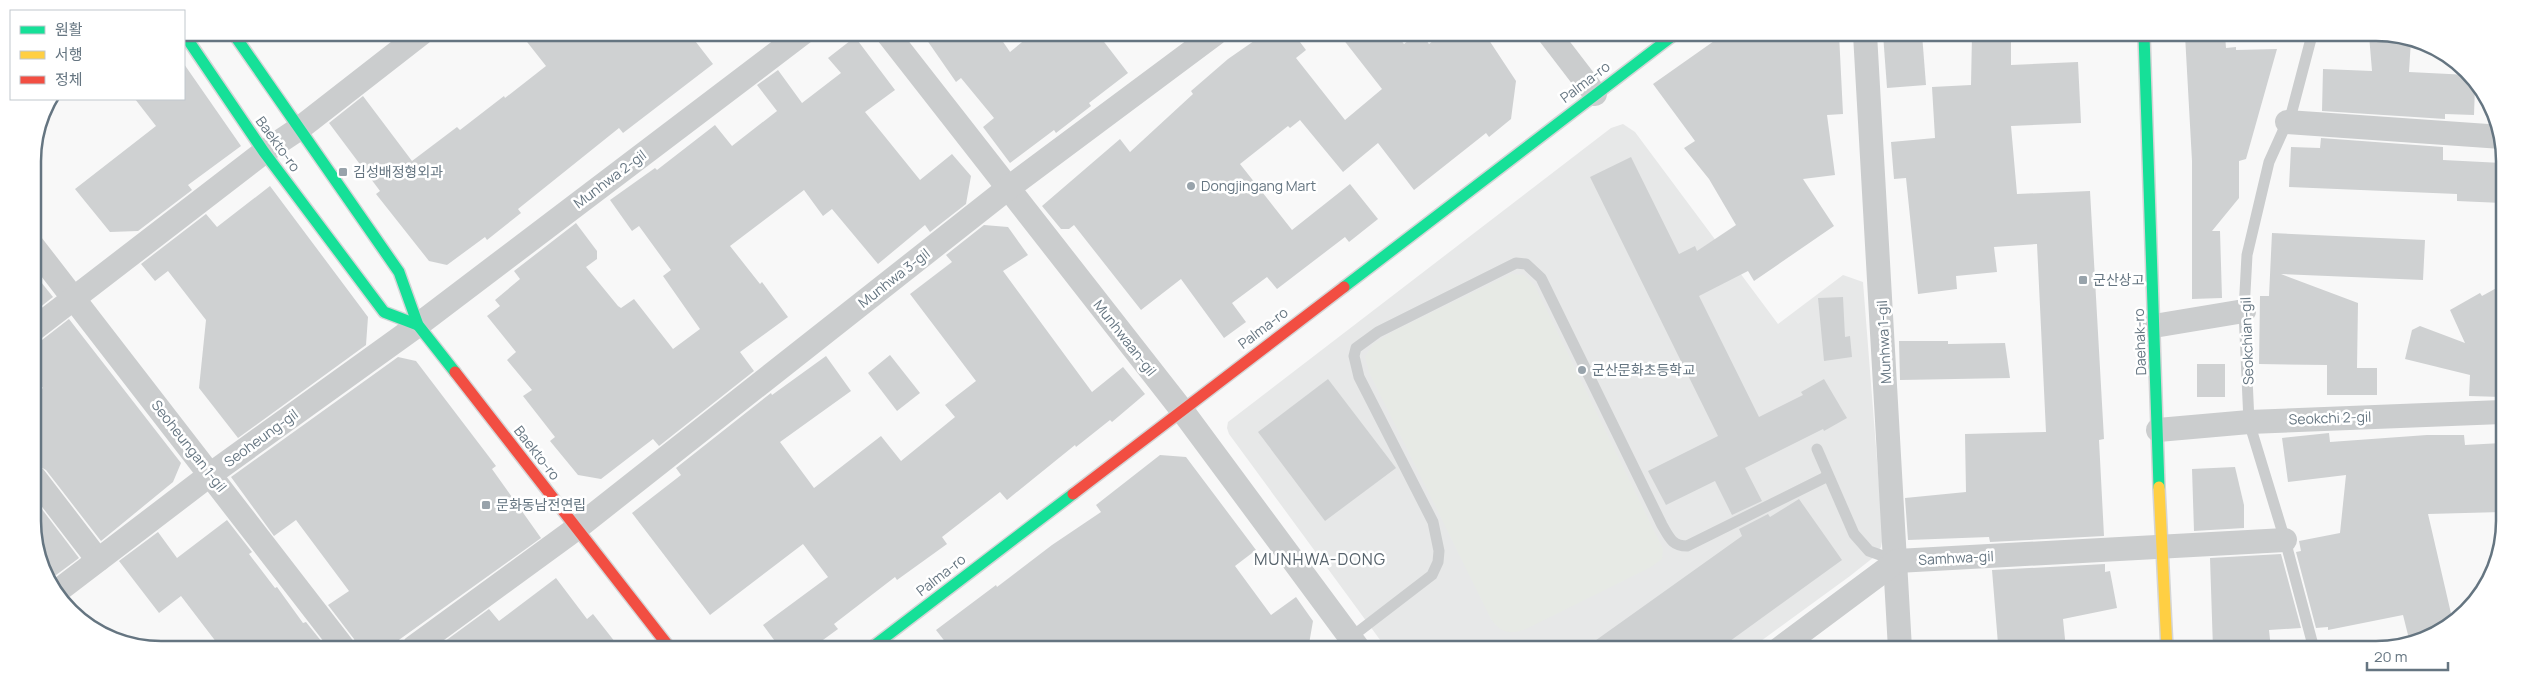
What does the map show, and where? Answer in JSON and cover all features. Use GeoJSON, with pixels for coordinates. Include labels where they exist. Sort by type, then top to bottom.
{"type":"FeatureCollection","features":[{"type":"Feature","properties":{"kind":"street","name":"Baekto-ro"},"geometry":{"type":"LineString","coordinates":[[189,41],[264,152],[384,312],[418,325]]}},
{"type":"Feature","properties":{"kind":"street","name":"Baekto-ro"},"geometry":{"type":"LineString","coordinates":[[239,41],[399,272],[418,325],[664,641]]}},
{"type":"Feature","properties":{"kind":"street"},"geometry":{"type":"LineString","coordinates":[[42,323],[412,41]]}},
{"type":"Feature","properties":{"kind":"street","name":"Munhwa 2-gil"},"geometry":{"type":"LineString","coordinates":[[418,325],[792,41]]}},
{"type":"Feature","properties":{"kind":"street","name":"Munhwaan-gil"},"geometry":{"type":"LineString","coordinates":[[893,41],[1007,189],[1181,409],[1345,640]]}},
{"type":"Feature","properties":{"kind":"street","name":"Munhwa 3-gil"},"geometry":{"type":"LineString","coordinates":[[422,641],[577,528],[1007,189],[1206,41]]}},
{"type":"Feature","properties":{"kind":"street"},"geometry":{"type":"LineString","coordinates":[[1554,41],[1595,94]]}},
{"type":"Feature","properties":{"kind":"street","name":"Palma-ro"},"geometry":{"type":"LineString","coordinates":[[880,641],[1181,409],[1665,41]]}},
{"type":"Feature","properties":{"kind":"street","name":"Munhwa 1-gil"},"geometry":{"type":"LineString","coordinates":[[1865,41],[1897,561],[1900,640]]}},
{"type":"Feature","properties":{"kind":"street","name":"Daehak-ro"},"geometry":{"type":"LineString","coordinates":[[2144,41],[2161,548],[2166,640]]}},
{"type":"Feature","properties":{"kind":"street"},"geometry":{"type":"LineString","coordinates":[[2287,122],[2493,136]]}},
{"type":"Feature","properties":{"kind":"street","name":"Seoheungan 1-gil"},"geometry":{"type":"LineString","coordinates":[[42,257],[338,641]]}},
{"type":"Feature","properties":{"kind":"street"},"geometry":{"type":"LineString","coordinates":[[2154,326],[2244,311]]}},
{"type":"Feature","properties":{"kind":"street","name":"Seoheung-gil"},"geometry":{"type":"LineString","coordinates":[[62,588],[211,474],[418,325]]}},
{"type":"Feature","properties":{"kind":"street","name":"Seokchi 2-gil"},"geometry":{"type":"LineString","coordinates":[[2158,430],[2249,422],[2496,412]]}},
{"type":"Feature","properties":{"kind":"street"},"geometry":{"type":"LineString","coordinates":[[41,486],[98,560]]}},
{"type":"Feature","properties":{"kind":"street","name":"Samhwa-gil"},"geometry":{"type":"LineString","coordinates":[[1897,561],[2285,540]]}},
{"type":"Feature","properties":{"kind":"street"},"geometry":{"type":"LineString","coordinates":[[1791,640],[1897,561]]}},
{"type":"Feature","properties":{"kind":"lane","name":"Seokchian-gil"},"geometry":{"type":"LineString","coordinates":[[2310,41],[2287,122],[2269,162],[2247,255],[2244,311],[2249,422],[2285,540],[2312,640]]}},
{"type":"Feature","properties":{"kind":"lane"},"geometry":{"type":"LineString","coordinates":[[1353,640],[1432,575],[1438,562],[1439,551],[1433,522],[1359,376],[1354,356],[1356,348],[1378,332],[1516,263],[1526,264],[1541,278],[1662,525],[1671,541],[1677,546],[1687,546],[1828,476]]}},
{"type":"Feature","properties":{"kind":"lane"},"geometry":{"type":"LineString","coordinates":[[1817,449],[1857,538],[1869,551],[1897,561]]}},
{"type":"Feature","properties":{"kind":"shaded area","name":"군산문화초등학교"},"geometry":{"type":"Polygon","coordinates":[[[1623,124],[1635,132],[1778,324],[1843,275],[1863,282],[1883,536],[1881,547],[1874,557],[1850,576],[1762,640],[1380,640],[1229,434],[1228,422],[1611,128],[1623,124]]]}},
{"type":"Feature","properties":{"kind":"shaded area"},"geometry":{"type":"Polygon","coordinates":[[[1511,274],[1524,275],[1535,286],[1663,549],[1662,559],[1651,567],[1530,627],[1508,632],[1499,628],[1491,619],[1369,372],[1365,357],[1373,344],[1394,331],[1511,274]]]}},
{"type":"Feature","properties":{"kind":"building"},"geometry":{"type":"Polygon","coordinates":[[[526,41],[695,41],[713,64],[623,133],[619,128],[518,209],[521,213],[487,240],[485,237],[447,265],[429,261],[376,194],[380,191],[329,123],[363,96],[412,161],[457,127],[460,130],[546,66],[526,41]]]}},
{"type":"Feature","properties":{"kind":"building"},"geometry":{"type":"Polygon","coordinates":[[[850,41],[858,41],[895,90],[865,112],[920,180],[952,154],[971,176],[966,204],[930,232],[925,225],[878,264],[832,209],[823,216],[804,190],[730,246],[760,284],[762,282],[788,317],[740,352],[754,371],[659,446],[653,439],[601,479],[578,475],[550,441],[555,437],[523,396],[532,390],[507,360],[516,352],[487,316],[500,306],[495,300],[520,279],[514,271],[576,223],[597,251],[597,259],[586,267],[621,308],[634,299],[673,349],[700,329],[663,276],[671,270],[639,226],[632,231],[610,200],[655,168],[657,170],[715,125],[732,146],[777,111],[757,85],[778,70],[802,103],[841,73],[828,58],[850,41]]]}},
{"type":"Feature","properties":{"kind":"building"},"geometry":{"type":"Polygon","coordinates":[[[928,41],[1002,41],[1010,52],[1023,41],[1103,41],[1128,73],[1089,103],[1091,106],[1056,133],[1054,130],[1010,163],[983,127],[994,118],[961,78],[956,82],[928,41]]]}},
{"type":"Feature","properties":{"kind":"building"},"geometry":{"type":"Polygon","coordinates":[[[1254,41],[1299,41],[1306,50],[1296,58],[1345,120],[1382,89],[1344,41],[1402,41],[1404,44],[1408,41],[1427,41],[1429,44],[1433,41],[1490,41],[1516,81],[1511,119],[1489,137],[1486,133],[1414,190],[1378,143],[1343,172],[1300,120],[1290,128],[1288,126],[1240,164],[1292,230],[1350,184],[1378,219],[1349,242],[1345,237],[1277,289],[1267,277],[1232,303],[1246,322],[1224,338],[1181,279],[1141,310],[1074,225],[1069,229],[1061,229],[1042,206],[1120,139],[1130,152],[1193,94],[1191,91],[1228,59],[1254,41]]]}},
{"type":"Feature","properties":{"kind":"building"},"geometry":{"type":"Polygon","coordinates":[[[1714,41],[1839,41],[1843,114],[1827,115],[1835,175],[1803,179],[1834,226],[1754,281],[1748,271],[1699,296],[1759,417],[1803,395],[1801,392],[1824,379],[1847,418],[1824,431],[1823,429],[1745,468],[1762,501],[1732,515],[1715,481],[1666,505],[1648,471],[1718,436],[1590,177],[1631,157],[1679,254],[1695,246],[1697,251],[1736,225],[1709,179],[1684,148],[1695,141],[1653,84],[1714,41]]]}},
{"type":"Feature","properties":{"kind":"building"},"geometry":{"type":"Polygon","coordinates":[[[1884,41],[1923,41],[1926,85],[1887,88],[1884,41]]]}},
{"type":"Feature","properties":{"kind":"building"},"geometry":{"type":"Polygon","coordinates":[[[1972,41],[2011,41],[2011,65],[2078,62],[2081,123],[2011,126],[2017,194],[2090,191],[2104,439],[2099,440],[2104,536],[1990,542],[1989,537],[1908,540],[1905,498],[1966,492],[1965,434],[2046,432],[2037,244],[1994,247],[1997,272],[1956,276],[1957,289],[1918,294],[1906,178],[1894,179],[1891,142],[1935,138],[1932,87],[1971,85],[1972,41]]]}},
{"type":"Feature","properties":{"kind":"building"},"geometry":{"type":"Polygon","coordinates":[[[2185,41],[2225,41],[2226,48],[2236,47],[2236,50],[2277,49],[2246,159],[2239,161],[2239,198],[2212,231],[2220,231],[2222,298],[2192,299],[2192,161],[2185,41]]]}},
{"type":"Feature","properties":{"kind":"building"},"geometry":{"type":"Polygon","coordinates":[[[2370,41],[2411,47],[2409,72],[2459,75],[2475,93],[2474,115],[2445,114],[2445,119],[2322,111],[2323,69],[2372,71],[2370,41]]]}},
{"type":"Feature","properties":{"kind":"building"},"geometry":{"type":"Polygon","coordinates":[[[185,65],[241,146],[188,185],[192,190],[138,231],[110,232],[75,189],[156,126],[136,100],[185,100],[185,65]]]}},
{"type":"Feature","properties":{"kind":"building"},"geometry":{"type":"Polygon","coordinates":[[[2321,138],[2443,147],[2443,160],[2496,163],[2496,203],[2457,201],[2457,194],[2289,187],[2291,147],[2320,148],[2321,138]]]}},
{"type":"Feature","properties":{"kind":"building"},"geometry":{"type":"Polygon","coordinates":[[[270,186],[368,317],[366,345],[238,438],[199,388],[206,320],[168,271],[155,281],[141,264],[206,214],[217,227],[270,186]]]}},
{"type":"Feature","properties":{"kind":"building"},"geometry":{"type":"Polygon","coordinates":[[[984,225],[1008,227],[1028,255],[1003,271],[1092,392],[1123,367],[1145,394],[1112,422],[1110,420],[1076,447],[1075,445],[1007,500],[1000,492],[942,537],[947,544],[897,580],[895,577],[834,624],[838,629],[822,641],[775,641],[763,625],[828,577],[803,544],[710,615],[632,513],[681,475],[676,468],[771,393],[772,395],[826,356],[851,391],[780,442],[814,488],[881,436],[901,461],[955,417],[945,405],[976,381],[910,294],[952,262],[946,255],[984,225]]]}},
{"type":"Feature","properties":{"kind":"building"},"geometry":{"type":"Polygon","coordinates":[[[2272,233],[2425,240],[2423,280],[2281,274],[2358,303],[2357,368],[2377,368],[2377,395],[2327,395],[2327,365],[2259,364],[2260,296],[2269,296],[2272,233]]]}},
{"type":"Feature","properties":{"kind":"building"},"geometry":{"type":"Polygon","coordinates":[[[42,283],[53,297],[42,306],[42,283]]]}},
{"type":"Feature","properties":{"kind":"building"},"geometry":{"type":"Polygon","coordinates":[[[2496,288],[2496,397],[2469,396],[2470,375],[2405,359],[2412,330],[2420,326],[2465,343],[2450,310],[2480,293],[2482,296],[2496,288]]]}},
{"type":"Feature","properties":{"kind":"building"},"geometry":{"type":"Polygon","coordinates":[[[1843,297],[1845,337],[1850,336],[1852,357],[1824,361],[1818,298],[1843,297]]]}},
{"type":"Feature","properties":{"kind":"building"},"geometry":{"type":"Polygon","coordinates":[[[69,319],[181,463],[173,482],[101,541],[46,470],[41,467],[42,340],[69,319]]]}},
{"type":"Feature","properties":{"kind":"building"},"geometry":{"type":"Polygon","coordinates":[[[1899,341],[1948,341],[1948,344],[2005,343],[2010,378],[1900,380],[1899,341]]]}},
{"type":"Feature","properties":{"kind":"building"},"geometry":{"type":"Polygon","coordinates":[[[890,355],[920,393],[897,411],[868,373],[890,355]]]}},
{"type":"Feature","properties":{"kind":"building"},"geometry":{"type":"Polygon","coordinates":[[[398,357],[416,361],[496,466],[492,469],[541,538],[398,641],[354,641],[328,605],[349,591],[296,520],[274,536],[231,477],[398,357]]]}},
{"type":"Feature","properties":{"kind":"building"},"geometry":{"type":"Polygon","coordinates":[[[2197,364],[2225,364],[2225,397],[2197,397],[2197,364]]]}},
{"type":"Feature","properties":{"kind":"building"},"geometry":{"type":"Polygon","coordinates":[[[1328,379],[1396,468],[1325,521],[1258,432],[1328,379]]]}},
{"type":"Feature","properties":{"kind":"building"},"geometry":{"type":"Polygon","coordinates":[[[2329,433],[2330,442],[2427,435],[2464,435],[2465,445],[2496,443],[2496,512],[2428,514],[2451,614],[2436,625],[2422,632],[2408,636],[2403,615],[2328,630],[2328,627],[2316,628],[2296,552],[2301,551],[2299,541],[2340,533],[2346,475],[2288,482],[2282,438],[2329,433]]]}},
{"type":"Feature","properties":{"kind":"building"},"geometry":{"type":"Polygon","coordinates":[[[1160,455],[1186,457],[1256,550],[1235,566],[1271,615],[1296,597],[1313,621],[1310,640],[944,641],[936,630],[996,585],[997,587],[1052,545],[1101,512],[1096,505],[1160,455]]]}},
{"type":"Feature","properties":{"kind":"building"},"geometry":{"type":"Polygon","coordinates":[[[2235,467],[2244,505],[2244,528],[2194,531],[2192,469],[2235,467]]]}},
{"type":"Feature","properties":{"kind":"building"},"geometry":{"type":"Polygon","coordinates":[[[1799,499],[1842,560],[1731,640],[1596,640],[1742,536],[1739,529],[1768,514],[1770,517],[1799,499]]]}},
{"type":"Feature","properties":{"kind":"building"},"geometry":{"type":"Polygon","coordinates":[[[41,508],[79,558],[55,576],[42,537],[41,508]]]}},
{"type":"Feature","properties":{"kind":"building"},"geometry":{"type":"Polygon","coordinates":[[[227,520],[252,552],[249,554],[275,588],[277,587],[303,623],[306,622],[321,641],[215,641],[181,596],[159,613],[119,561],[158,532],[177,558],[227,520]]]}},
{"type":"Feature","properties":{"kind":"building"},"geometry":{"type":"Polygon","coordinates":[[[2281,554],[2301,628],[2269,630],[2270,640],[2213,640],[2210,558],[2281,554]]]}},
{"type":"Feature","properties":{"kind":"building"},"geometry":{"type":"Polygon","coordinates":[[[2105,564],[2105,572],[2110,571],[2117,608],[2063,619],[2065,640],[1998,640],[1992,570],[2105,564]]]}},
{"type":"Feature","properties":{"kind":"building"},"geometry":{"type":"Polygon","coordinates":[[[556,578],[587,619],[593,614],[614,641],[445,641],[489,609],[499,621],[556,578]]]}},
{"type":"Feature","properties":{"kind":"traffic: fast"},"geometry":{"type":"LineString","coordinates":[[189,41],[264,152],[384,312],[418,325]]}},
{"type":"Feature","properties":{"kind":"traffic: fast"},"geometry":{"type":"LineString","coordinates":[[239,41],[399,272],[418,325],[455,372]]}},
{"type":"Feature","properties":{"kind":"traffic: fast"},"geometry":{"type":"LineString","coordinates":[[1344,287],[1666,41]]}},
{"type":"Feature","properties":{"kind":"traffic: fast"},"geometry":{"type":"LineString","coordinates":[[2144,41],[2159,487]]}},
{"type":"Feature","properties":{"kind":"traffic: fast"},"geometry":{"type":"LineString","coordinates":[[881,641],[1073,494]]}},
{"type":"Feature","properties":{"kind":"traffic: slow"},"geometry":{"type":"LineString","coordinates":[[2159,487],[2167,640]]}},
{"type":"Feature","properties":{"kind":"traffic: jam"},"geometry":{"type":"LineString","coordinates":[[1073,494],[1344,287]]}},
{"type":"Feature","properties":{"kind":"traffic: jam"},"geometry":{"type":"LineString","coordinates":[[455,372],[664,641]]}},
{"type":"Feature","properties":{"kind":"place","name":"김성배정형외과"},"geometry":{"type":"Point","coordinates":[343,172]}},
{"type":"Feature","properties":{"kind":"place","name":"Dongjingang Mart"},"geometry":{"type":"Point","coordinates":[1191,186]}},
{"type":"Feature","properties":{"kind":"place","name":"군산상고"},"geometry":{"type":"Point","coordinates":[2083,280]}},
{"type":"Feature","properties":{"kind":"place","name":"군산문화초등학교"},"geometry":{"type":"Point","coordinates":[1582,370]}},
{"type":"Feature","properties":{"kind":"place","name":"문화동남전연립"},"geometry":{"type":"Point","coordinates":[486,505]}},
{"type":"Feature","properties":{"kind":"district","name":"MUNHWA-DONG"},"geometry":{"type":"Point","coordinates":[1320,559]}}]}
